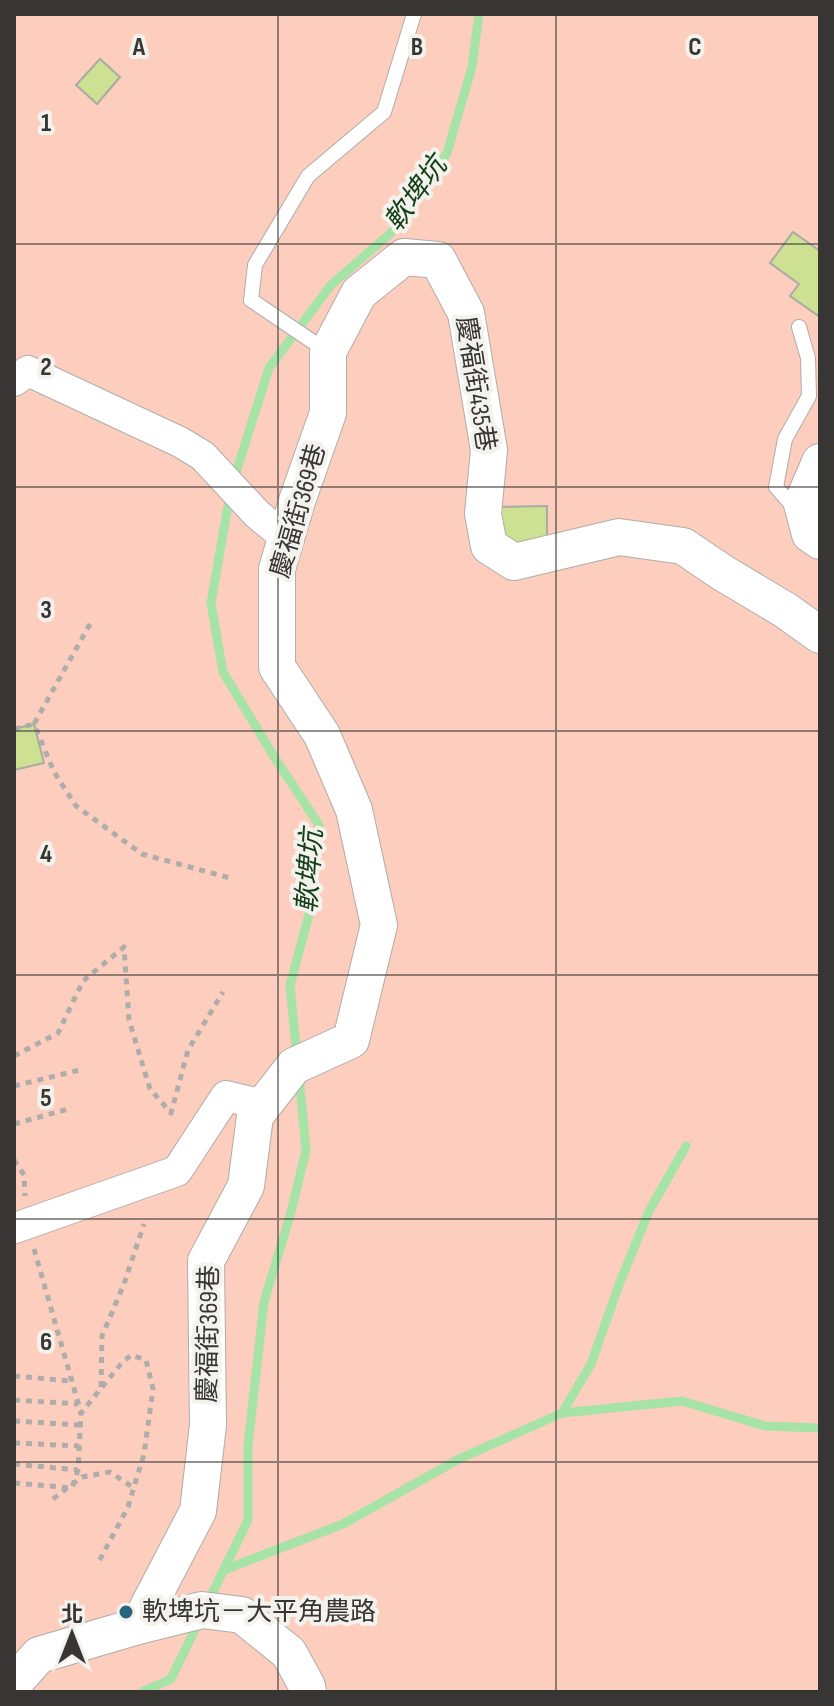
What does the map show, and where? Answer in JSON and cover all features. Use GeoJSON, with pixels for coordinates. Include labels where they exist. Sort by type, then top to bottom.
{"type":"FeatureCollection","features":[{"type":"Feature","properties":{"kind":"street","name":"慶福街435巷"},"geometry":{"type":"LineString","coordinates":[[328,352],[359,293],[404,257],[438,260],[466,313],[489,450],[483,514],[489,546],[514,562],[619,537],[683,546],[820,635]]}},
{"type":"Feature","properties":{"kind":"street","name":"慶福街369巷"},"geometry":{"type":"LineString","coordinates":[[138,1626],[198,1511],[208,1425],[206,1261],[246,1186],[259,1110],[294,1066],[351,1040],[379,925],[354,810],[322,735],[277,667],[277,569],[328,413],[328,352]]}},
{"type":"Feature","properties":{"kind":"street"},"geometry":{"type":"LineString","coordinates":[[14,381],[28,371],[180,442],[203,456],[257,514],[286,538]]}},
{"type":"Feature","properties":{"kind":"street"},"geometry":{"type":"LineString","coordinates":[[814,532],[802,504],[820,462]]}},
{"type":"Feature","properties":{"kind":"street"},"geometry":{"type":"LineString","coordinates":[[21,1226],[177,1171],[226,1096],[259,1110]]}},
{"type":"Feature","properties":{"kind":"street"},"geometry":{"type":"LineString","coordinates":[[14,1683],[26,1662],[138,1626],[212,1610],[242,1615],[289,1653],[308,1692]]}},
{"type":"Feature","properties":{"kind":"lane"},"geometry":{"type":"LineString","coordinates":[[328,352],[251,300],[255,265],[308,176],[384,112],[414,14]]}},
{"type":"Feature","properties":{"kind":"lane"},"geometry":{"type":"LineString","coordinates":[[799,327],[808,358],[809,396],[785,439],[776,487],[814,532]]}},
{"type":"Feature","properties":{"kind":"path"},"geometry":{"type":"LineString","coordinates":[[14,729],[34,724],[90,624]]}},
{"type":"Feature","properties":{"kind":"path"},"geometry":{"type":"LineString","coordinates":[[34,724],[54,772],[76,806],[142,854],[230,878]]}},
{"type":"Feature","properties":{"kind":"path"},"geometry":{"type":"LineString","coordinates":[[14,1056],[58,1033],[83,981],[124,947],[129,1020],[150,1089],[171,1113],[188,1050],[223,992]]}},
{"type":"Feature","properties":{"kind":"path"},"geometry":{"type":"LineString","coordinates":[[14,1086],[80,1070]]}},
{"type":"Feature","properties":{"kind":"path"},"geometry":{"type":"LineString","coordinates":[[14,1124],[72,1108]]}},
{"type":"Feature","properties":{"kind":"path"},"geometry":{"type":"LineString","coordinates":[[14,1160],[24,1175],[21,1226],[81,1413],[78,1470],[71,1486]]}},
{"type":"Feature","properties":{"kind":"path"},"geometry":{"type":"LineString","coordinates":[[101,1388],[102,1336],[144,1224]]}},
{"type":"Feature","properties":{"kind":"path"},"geometry":{"type":"LineString","coordinates":[[81,1413],[131,1355],[146,1360],[153,1389],[144,1454],[128,1507],[97,1565]]}},
{"type":"Feature","properties":{"kind":"path"},"geometry":{"type":"LineString","coordinates":[[14,1376],[71,1381]]}},
{"type":"Feature","properties":{"kind":"path"},"geometry":{"type":"LineString","coordinates":[[14,1400],[78,1404]]}},
{"type":"Feature","properties":{"kind":"path"},"geometry":{"type":"LineString","coordinates":[[14,1421],[80,1425]]}},
{"type":"Feature","properties":{"kind":"path"},"geometry":{"type":"LineString","coordinates":[[14,1443],[79,1446]]}},
{"type":"Feature","properties":{"kind":"path"},"geometry":{"type":"LineString","coordinates":[[14,1464],[78,1470]]}},
{"type":"Feature","properties":{"kind":"path"},"geometry":{"type":"LineString","coordinates":[[53,1499],[82,1477],[110,1472],[134,1488]]}},
{"type":"Feature","properties":{"kind":"path"},"geometry":{"type":"LineString","coordinates":[[14,1483],[71,1486]]}},
{"type":"Feature","properties":{"kind":"shaded area"},"geometry":{"type":"Polygon","coordinates":[[[14,14],[820,14],[820,1692],[14,1692],[14,14]]]}},
{"type":"Feature","properties":{"kind":"building"},"geometry":{"type":"Polygon","coordinates":[[[100,59],[120,77],[97,104],[76,85],[100,59]]]}},
{"type":"Feature","properties":{"kind":"building"},"geometry":{"type":"Polygon","coordinates":[[[793,232],[820,251],[820,317],[790,296],[799,284],[770,263],[793,232]]]}},
{"type":"Feature","properties":{"kind":"building"},"geometry":{"type":"Polygon","coordinates":[[[547,506],[547,542],[510,546],[491,507],[547,506]]]}},
{"type":"Feature","properties":{"kind":"building"},"geometry":{"type":"Polygon","coordinates":[[[34,724],[44,763],[14,770],[14,729],[34,724]]]}},
{"type":"Feature","properties":{"kind":"waterway","name":"軟埤坑"},"geometry":{"type":"LineString","coordinates":[[234,479],[269,368],[331,285],[401,224],[447,153],[472,67],[479,14]]}},
{"type":"Feature","properties":{"kind":"waterway","name":"軟埤坑"},"geometry":{"type":"LineString","coordinates":[[230,494],[211,603],[223,672],[319,825],[310,911],[290,985],[297,1057]]}},
{"type":"Feature","properties":{"kind":"waterway","name":"軟埤坑"},"geometry":{"type":"LineString","coordinates":[[207,1604],[248,1520],[248,1446],[264,1302],[306,1150],[299,1076]]}},
{"type":"Feature","properties":{"kind":"waterway"},"geometry":{"type":"LineString","coordinates":[[224,1570],[343,1524],[459,1459],[562,1413],[591,1364],[649,1211],[686,1146]]}},
{"type":"Feature","properties":{"kind":"waterway"},"geometry":{"type":"LineString","coordinates":[[562,1413],[682,1401],[765,1426],[820,1428]]}},
{"type":"Feature","properties":{"kind":"waterway","name":"軟埤坑"},"geometry":{"type":"LineString","coordinates":[[142,1692],[171,1679],[199,1621]]}},
{"type":"Feature","properties":{"kind":"place","name":"軟埤坑－大平角農路"},"geometry":{"type":"Point","coordinates":[126,1612]}}]}
